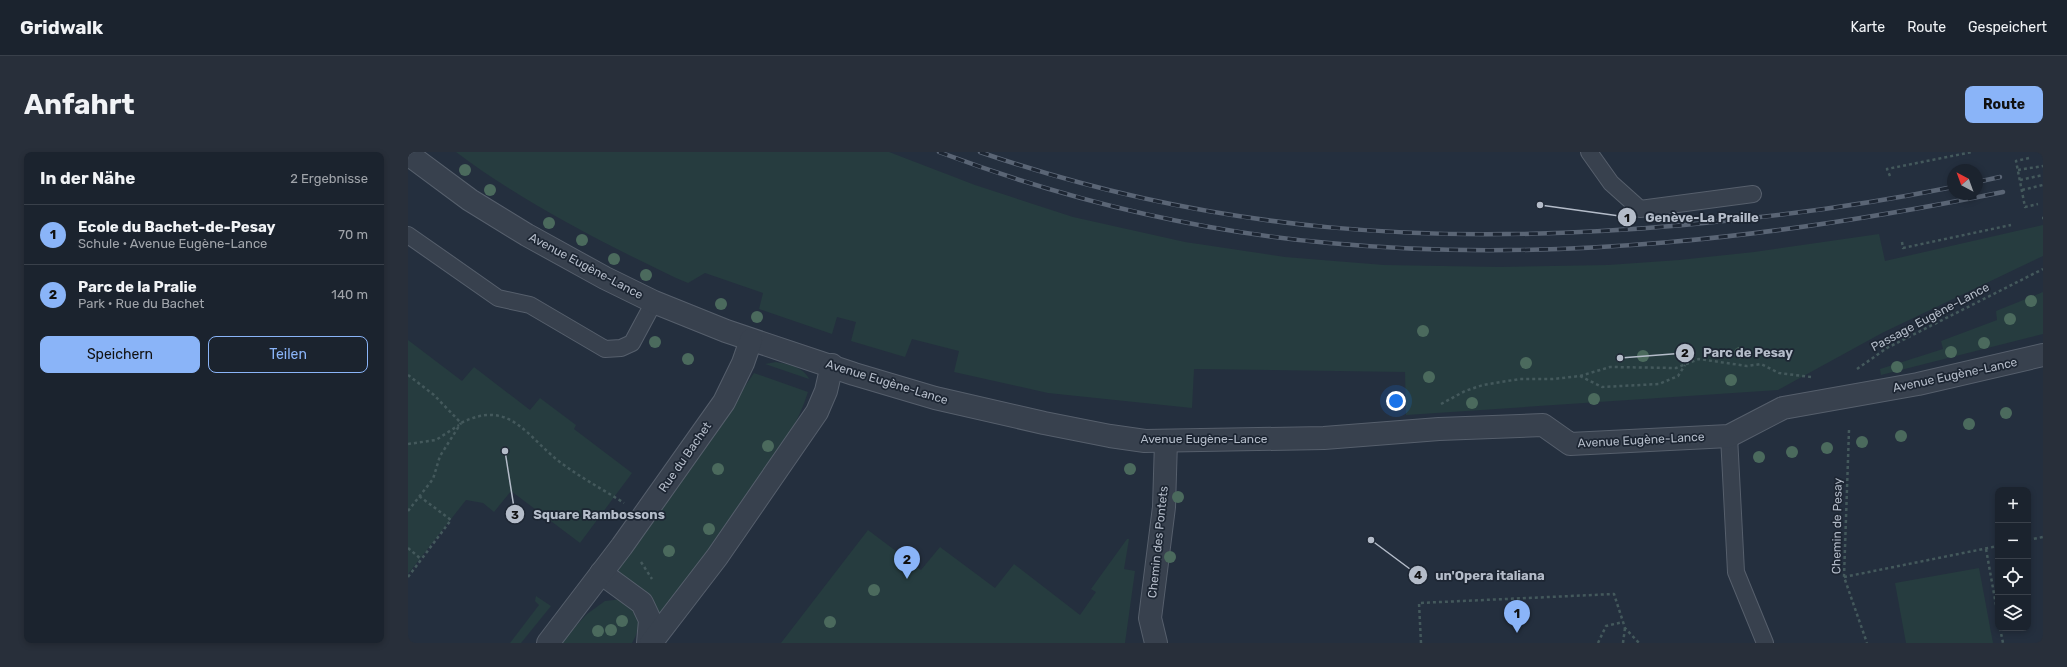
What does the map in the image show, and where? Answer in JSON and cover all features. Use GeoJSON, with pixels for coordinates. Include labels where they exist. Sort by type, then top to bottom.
{"type":"FeatureCollection","features":[{"type":"Feature","properties":{"kind":"street","name":"Avenue Eugène-Lance"},"geometry":{"type":"LineString","coordinates":[[408,154],[470,200],[527,235],[605,278],[654,302],[751,340],[935,398],[1044,423],[1110,436],[1145,441],[1324,438],[1543,425],[1570,444],[1729,436],[1783,408],[1918,384],[2043,355]]}},
{"type":"Feature","properties":{"kind":"street","name":"Rue du Bachet"},"geometry":{"type":"LineString","coordinates":[[551,639],[602,573],[724,402],[743,363],[751,340]]}},
{"type":"Feature","properties":{"kind":"street"},"geometry":{"type":"LineString","coordinates":[[651,643],[717,557],[817,412],[826,391],[832,365]]}},
{"type":"Feature","properties":{"kind":"street","name":"Chemin des Pontets"},"geometry":{"type":"LineString","coordinates":[[1156,643],[1150,618],[1164,507],[1166,441]]}},
{"type":"Feature","properties":{"kind":"street"},"geometry":{"type":"LineString","coordinates":[[602,573],[642,603],[650,620],[648,643]]}},
{"type":"Feature","properties":{"kind":"lane"},"geometry":{"type":"LineString","coordinates":[[1589,152],[1611,183],[1640,210],[1753,194]]}},
{"type":"Feature","properties":{"kind":"lane"},"geometry":{"type":"LineString","coordinates":[[408,235],[498,298],[530,305],[605,349],[621,348],[632,343],[654,302]]}},
{"type":"Feature","properties":{"kind":"lane"},"geometry":{"type":"LineString","coordinates":[[1729,436],[1736,572],[1765,643]]}},
{"type":"Feature","properties":{"kind":"path"},"geometry":{"type":"LineString","coordinates":[[1890,176],[1887,169],[1972,152]]}},
{"type":"Feature","properties":{"kind":"path"},"geometry":{"type":"LineString","coordinates":[[2029,158],[2016,161],[2025,207],[2038,204]]}},
{"type":"Feature","properties":{"kind":"path"},"geometry":{"type":"LineString","coordinates":[[2018,170],[2043,166]]}},
{"type":"Feature","properties":{"kind":"path"},"geometry":{"type":"LineString","coordinates":[[2020,180],[2043,175]]}},
{"type":"Feature","properties":{"kind":"path"},"geometry":{"type":"LineString","coordinates":[[2022,190],[2043,186]]}},
{"type":"Feature","properties":{"kind":"path"},"geometry":{"type":"LineString","coordinates":[[1902,242],[1903,248],[2011,225]]}},
{"type":"Feature","properties":{"kind":"path","name":"Passage Eugène-Lance"},"geometry":{"type":"LineString","coordinates":[[1855,370],[1887,348],[2043,269]]}},
{"type":"Feature","properties":{"kind":"path"},"geometry":{"type":"LineString","coordinates":[[1437,406],[1464,391],[1483,385],[1520,378],[1553,379],[1580,376],[1610,367],[1676,368],[1704,359],[1747,366],[1761,364],[1779,372],[1799,376],[1808,376],[1813,379]]}},
{"type":"Feature","properties":{"kind":"path"},"geometry":{"type":"LineString","coordinates":[[1580,376],[1602,387],[1659,384],[1678,376],[1685,364]]}},
{"type":"Feature","properties":{"kind":"path"},"geometry":{"type":"LineString","coordinates":[[408,375],[434,395],[461,423]]}},
{"type":"Feature","properties":{"kind":"path"},"geometry":{"type":"LineString","coordinates":[[408,444],[436,440],[461,423],[476,416],[488,414],[512,420],[564,465],[630,507]]}},
{"type":"Feature","properties":{"kind":"path"},"geometry":{"type":"LineString","coordinates":[[408,511],[433,479],[440,456],[461,423]]}},
{"type":"Feature","properties":{"kind":"path","name":"Chemin de Pesay"},"geometry":{"type":"LineString","coordinates":[[1849,430],[1844,578],[1867,643]]}},
{"type":"Feature","properties":{"kind":"path"},"geometry":{"type":"LineString","coordinates":[[408,577],[451,520],[419,496]]}},
{"type":"Feature","properties":{"kind":"path"},"geometry":{"type":"LineString","coordinates":[[2031,539],[2043,537]]}},
{"type":"Feature","properties":{"kind":"path"},"geometry":{"type":"LineString","coordinates":[[1844,578],[1995,547]]}},
{"type":"Feature","properties":{"kind":"path"},"geometry":{"type":"LineString","coordinates":[[408,548],[421,559]]}},
{"type":"Feature","properties":{"kind":"path"},"geometry":{"type":"LineString","coordinates":[[1986,549],[1995,599]]}},
{"type":"Feature","properties":{"kind":"path"},"geometry":{"type":"LineString","coordinates":[[637,558],[655,584]]}},
{"type":"Feature","properties":{"kind":"path"},"geometry":{"type":"LineString","coordinates":[[1422,643],[1419,603],[1614,594],[1625,628],[1639,643]]}},
{"type":"Feature","properties":{"kind":"path"},"geometry":{"type":"LineString","coordinates":[[1598,643],[1606,626],[1623,622]]}},
{"type":"Feature","properties":{"kind":"path"},"geometry":{"type":"LineString","coordinates":[[1623,643],[1625,628]]}},
{"type":"Feature","properties":{"kind":"path"},"geometry":{"type":"LineString","coordinates":[[2001,631],[2003,643]]}},
{"type":"Feature","properties":{"kind":"green space"},"geometry":{"type":"Polygon","coordinates":[[[456,152],[889,152],[975,185],[1073,217],[1185,242],[1285,257],[1384,265],[1499,267],[1608,265],[1679,260],[1754,252],[1879,234],[1885,261],[2043,225],[2043,256],[1882,333],[1778,390],[1406,415],[1405,372],[1194,369],[1192,408],[1048,393],[954,372],[959,351],[912,339],[905,357],[851,341],[856,322],[837,317],[832,334],[759,309],[763,293],[705,273],[688,283],[676,278],[590,235],[535,205],[482,171],[456,152]]]}},
{"type":"Feature","properties":{"kind":"green space"},"geometry":{"type":"Polygon","coordinates":[[[2043,292],[2043,334],[1881,375],[1880,369],[1943,349],[1941,341],[1997,320],[1996,311],[2043,292]]]}},
{"type":"Feature","properties":{"kind":"green space"},"geometry":{"type":"Polygon","coordinates":[[[408,340],[462,381],[474,367],[530,410],[540,398],[576,425],[574,429],[632,473],[580,543],[511,491],[494,512],[483,503],[466,500],[408,574],[408,340]]]}},
{"type":"Feature","properties":{"kind":"green space"},"geometry":{"type":"Polygon","coordinates":[[[776,362],[790,365],[799,369],[807,375],[809,379],[765,364],[776,362]]]}},
{"type":"Feature","properties":{"kind":"green space"},"geometry":{"type":"Polygon","coordinates":[[[754,373],[808,392],[804,403],[790,432],[755,489],[716,545],[661,618],[638,587],[619,572],[619,568],[658,515],[754,373]]]}},
{"type":"Feature","properties":{"kind":"green space"},"geometry":{"type":"Polygon","coordinates":[[[868,530],[921,570],[940,547],[995,588],[1014,564],[1080,615],[1096,592],[1091,589],[1127,539],[1129,539],[1124,569],[1135,571],[1125,643],[781,643],[868,530]]]}},
{"type":"Feature","properties":{"kind":"green space"},"geometry":{"type":"Polygon","coordinates":[[[1979,568],[1993,643],[1906,643],[1895,583],[1979,568]]]}},
{"type":"Feature","properties":{"kind":"green space"},"geometry":{"type":"Polygon","coordinates":[[[536,596],[551,606],[521,643],[510,643],[539,605],[535,601],[536,596]]]}},
{"type":"Feature","properties":{"kind":"green space"},"geometry":{"type":"Polygon","coordinates":[[[622,599],[633,609],[638,619],[638,630],[632,643],[560,643],[587,614],[605,601],[622,599]]]}},
{"type":"Feature","properties":{"kind":"railway"},"geometry":{"type":"LineString","coordinates":[[939,152],[1034,184],[1131,211],[1279,238],[1413,249],[1498,250],[1583,248],[1668,242],[1836,222],[2003,192]]}},
{"type":"Feature","properties":{"kind":"railway"},"geometry":{"type":"LineString","coordinates":[[980,152],[1067,179],[1154,201],[1241,216],[1328,227],[1415,233],[1503,234],[1593,232],[1684,225],[1819,210],[1947,188]]}},
{"type":"Feature","properties":{"kind":"railway"},"geometry":{"type":"LineString","coordinates":[[1983,181],[2000,177]]}},
{"type":"Feature","properties":{"kind":"place","name":"Genève-La Praille"},"geometry":{"type":"Point","coordinates":[1540,205]}},
{"type":"Feature","properties":{"kind":"place","name":"Parc de Pesay"},"geometry":{"type":"Point","coordinates":[1620,358]}},
{"type":"Feature","properties":{"kind":"place","name":"Square Rambossons"},"geometry":{"type":"Point","coordinates":[505,451]}},
{"type":"Feature","properties":{"kind":"place","name":"un'Opera italiana"},"geometry":{"type":"Point","coordinates":[1371,540]}},
{"type":"Feature","properties":{"kind":"place","name":"Parc de la Pralie"},"geometry":{"type":"Point","coordinates":[907,579]}},
{"type":"Feature","properties":{"kind":"place","name":"Ecole du Bachet-de-Pesay"},"geometry":{"type":"Point","coordinates":[1517,633]}}]}
